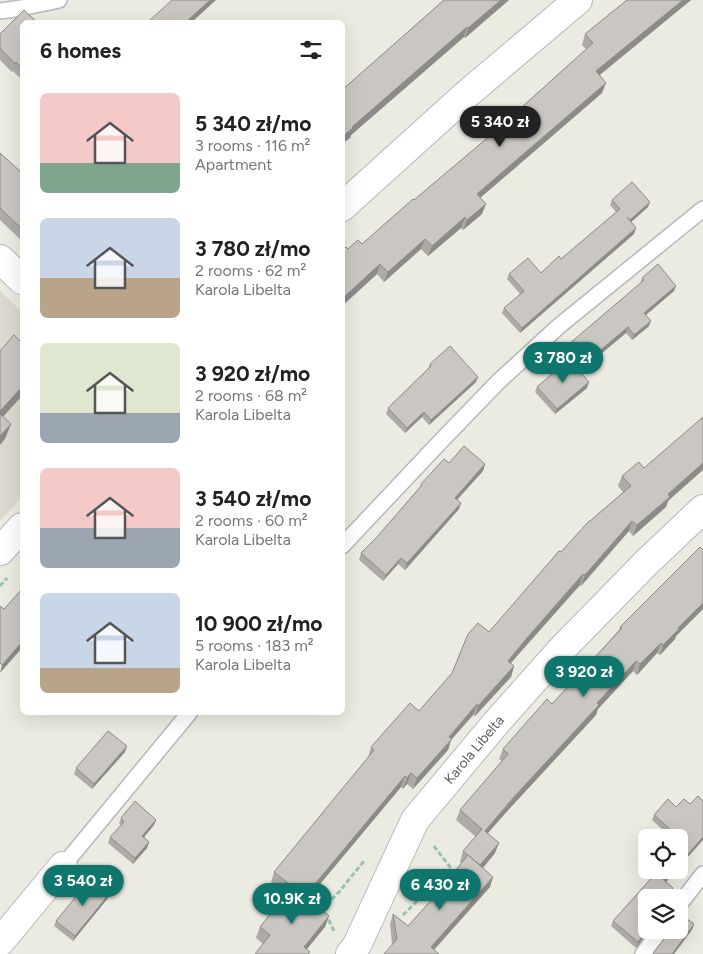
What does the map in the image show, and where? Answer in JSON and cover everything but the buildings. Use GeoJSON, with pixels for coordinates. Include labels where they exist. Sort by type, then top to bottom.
{"type":"FeatureCollection","features":[{"type":"Feature","properties":{"kind":"street"},"geometry":{"type":"LineString","coordinates":[[345,204],[467,94],[578,0]]}},
{"type":"Feature","properties":{"kind":"street"},"geometry":{"type":"LineString","coordinates":[[0,259],[20,278]]}},
{"type":"Feature","properties":{"kind":"street","name":"Karola Libelta"},"geometry":{"type":"LineString","coordinates":[[343,946],[357,945],[416,820],[496,723],[560,651],[641,568],[703,509]]}},
{"type":"Feature","properties":{"kind":"street"},"geometry":{"type":"LineString","coordinates":[[0,551],[20,529]]}},
{"type":"Feature","properties":{"kind":"street"},"geometry":{"type":"LineString","coordinates":[[0,942],[63,866]]}},
{"type":"Feature","properties":{"kind":"lane"},"geometry":{"type":"LineString","coordinates":[[0,10],[21,8],[58,0]]}},
{"type":"Feature","properties":{"kind":"lane"},"geometry":{"type":"LineString","coordinates":[[345,543],[505,376],[559,326],[703,209]]}},
{"type":"Feature","properties":{"kind":"lane"},"geometry":{"type":"LineString","coordinates":[[63,866],[188,715]]}},
{"type":"Feature","properties":{"kind":"lane"},"geometry":{"type":"LineString","coordinates":[[688,893],[703,874]]}},
{"type":"Feature","properties":{"kind":"lane"},"geometry":{"type":"LineString","coordinates":[[643,954],[654,939]]}},
{"type":"Feature","properties":{"kind":"path"},"geometry":{"type":"LineString","coordinates":[[339,892],[323,908],[343,946]]}},
{"type":"Feature","properties":{"kind":"shaded area"},"geometry":{"type":"Polygon","coordinates":[[[0,291],[20,310],[20,499],[0,521],[0,291]]]}}]}
